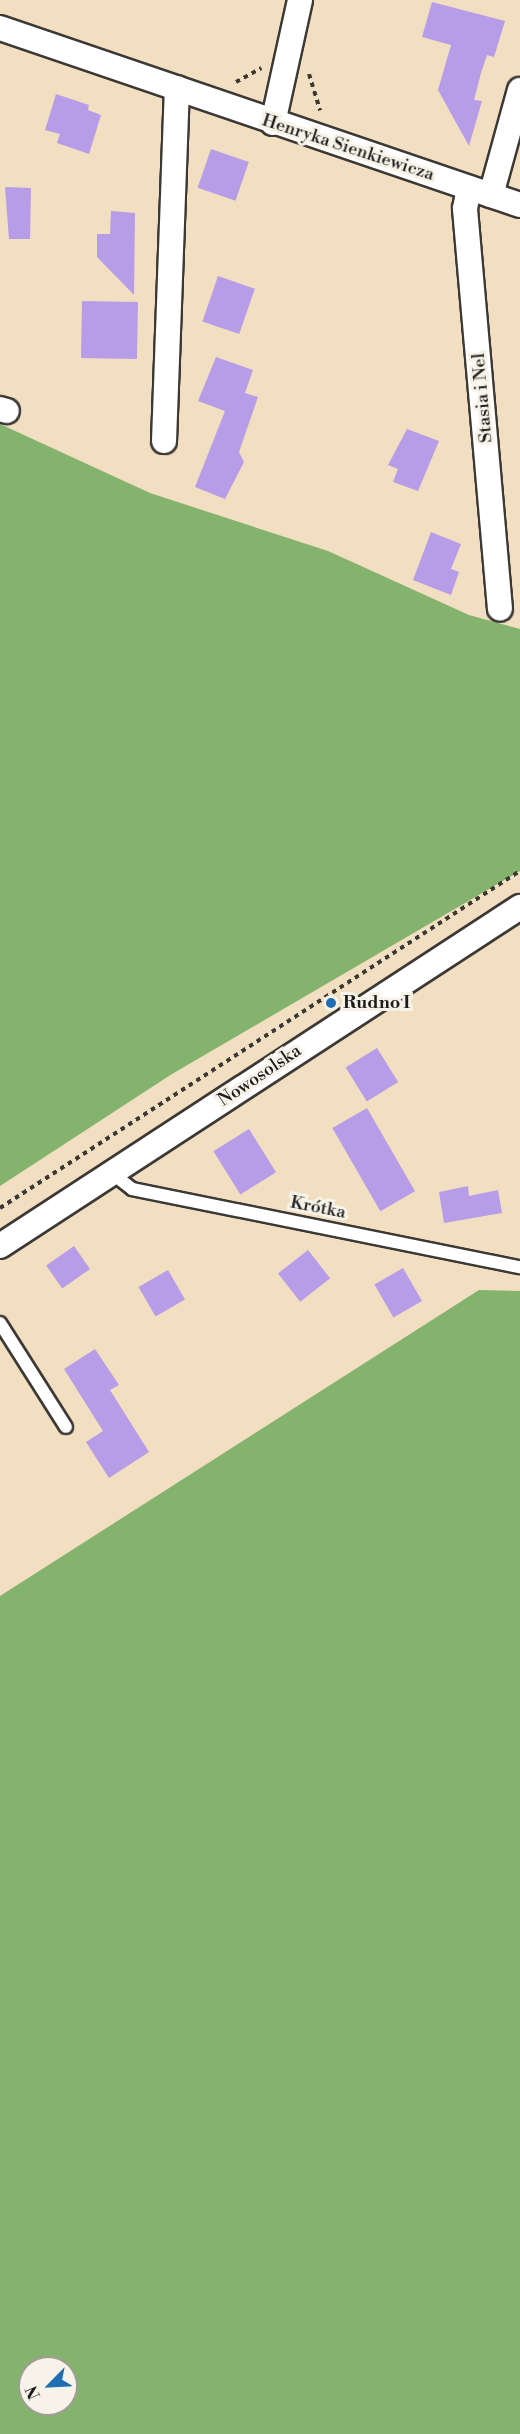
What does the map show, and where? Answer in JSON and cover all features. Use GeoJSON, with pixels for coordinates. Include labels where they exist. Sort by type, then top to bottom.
{"type":"FeatureCollection","features":[{"type":"Feature","properties":{"kind":"street"},"geometry":{"type":"LineString","coordinates":[[273,123],[300,0]]}},
{"type":"Feature","properties":{"kind":"street","name":"Henryka Sienkiewicza"},"geometry":{"type":"LineString","coordinates":[[0,28],[273,123],[520,205]]}},
{"type":"Feature","properties":{"kind":"street"},"geometry":{"type":"LineString","coordinates":[[164,441],[177,88]]}},
{"type":"Feature","properties":{"kind":"street","name":"Stasia i Nel"},"geometry":{"type":"LineString","coordinates":[[500,608],[465,209],[480,192],[520,90]]}},
{"type":"Feature","properties":{"kind":"street","name":"Nowosolska"},"geometry":{"type":"LineString","coordinates":[[0,1246],[520,907]]}},
{"type":"Feature","properties":{"kind":"lane","name":"Krótka"},"geometry":{"type":"LineString","coordinates":[[112,1174],[132,1189],[520,1267]]}},
{"type":"Feature","properties":{"kind":"lane"},"geometry":{"type":"LineString","coordinates":[[0,1323],[66,1427]]}},
{"type":"Feature","properties":{"kind":"path"},"geometry":{"type":"LineString","coordinates":[[0,1208],[520,871]]}},
{"type":"Feature","properties":{"kind":"green space"},"geometry":{"type":"Polygon","coordinates":[[[0,424],[150,493],[328,551],[469,615],[520,629],[520,871],[172,1074],[0,1186],[0,424]]]}},
{"type":"Feature","properties":{"kind":"green space"},"geometry":{"type":"Polygon","coordinates":[[[479,1290],[520,1291],[520,2434],[0,2434],[0,1596],[479,1290]]]}},
{"type":"Feature","properties":{"kind":"building"},"geometry":{"type":"Polygon","coordinates":[[[432,2],[505,21],[494,57],[487,55],[481,73],[474,100],[482,101],[469,146],[438,90],[451,45],[422,37],[432,2]]]}},
{"type":"Feature","properties":{"kind":"building"},"geometry":{"type":"Polygon","coordinates":[[[56,94],[89,105],[88,110],[101,115],[89,154],[57,143],[60,134],[45,130],[56,94]]]}},
{"type":"Feature","properties":{"kind":"building"},"geometry":{"type":"Polygon","coordinates":[[[211,149],[249,162],[235,201],[198,188],[211,149]]]}},
{"type":"Feature","properties":{"kind":"building"},"geometry":{"type":"Polygon","coordinates":[[[5,187],[31,188],[30,239],[9,239],[5,187]]]}},
{"type":"Feature","properties":{"kind":"building"},"geometry":{"type":"Polygon","coordinates":[[[111,211],[135,213],[134,295],[97,257],[97,234],[110,234],[111,211]]]}},
{"type":"Feature","properties":{"kind":"building"},"geometry":{"type":"Polygon","coordinates":[[[218,276],[255,289],[239,334],[202,321],[218,276]]]}},
{"type":"Feature","properties":{"kind":"building"},"geometry":{"type":"Polygon","coordinates":[[[82,301],[138,302],[137,359],[81,358],[82,301]]]}},
{"type":"Feature","properties":{"kind":"building"},"geometry":{"type":"Polygon","coordinates":[[[216,357],[253,370],[245,393],[258,397],[239,452],[244,462],[225,499],[195,487],[225,411],[198,401],[216,357]]]}},
{"type":"Feature","properties":{"kind":"building"},"geometry":{"type":"Polygon","coordinates":[[[407,429],[439,441],[418,491],[393,482],[398,469],[388,465],[407,429]]]}},
{"type":"Feature","properties":{"kind":"building"},"geometry":{"type":"Polygon","coordinates":[[[431,532],[461,544],[451,569],[459,572],[451,595],[413,580],[431,532]]]}},
{"type":"Feature","properties":{"kind":"building"},"geometry":{"type":"Polygon","coordinates":[[[377,1048],[398,1082],[367,1102],[346,1068],[377,1048]]]}},
{"type":"Feature","properties":{"kind":"building"},"geometry":{"type":"Polygon","coordinates":[[[367,1108],[415,1191],[380,1211],[332,1128],[367,1108]]]}},
{"type":"Feature","properties":{"kind":"building"},"geometry":{"type":"Polygon","coordinates":[[[249,1129],[276,1172],[240,1195],[213,1151],[249,1129]]]}},
{"type":"Feature","properties":{"kind":"building"},"geometry":{"type":"Polygon","coordinates":[[[468,1186],[469,1196],[498,1190],[502,1213],[444,1223],[439,1192],[468,1186]]]}},
{"type":"Feature","properties":{"kind":"building"},"geometry":{"type":"Polygon","coordinates":[[[74,1246],[90,1269],[62,1288],[46,1266],[74,1246]]]}},
{"type":"Feature","properties":{"kind":"building"},"geometry":{"type":"Polygon","coordinates":[[[308,1250],[330,1278],[300,1302],[278,1273],[308,1250]]]}},
{"type":"Feature","properties":{"kind":"building"},"geometry":{"type":"Polygon","coordinates":[[[403,1268],[422,1301],[393,1317],[374,1284],[403,1268]]]}},
{"type":"Feature","properties":{"kind":"building"},"geometry":{"type":"Polygon","coordinates":[[[168,1270],[185,1299],[156,1316],[139,1287],[168,1270]]]}},
{"type":"Feature","properties":{"kind":"building"},"geometry":{"type":"Polygon","coordinates":[[[95,1349],[119,1385],[110,1390],[149,1452],[109,1478],[86,1442],[103,1431],[64,1369],[95,1349]]]}},
{"type":"Feature","properties":{"kind":"place","name":"Rudno I"},"geometry":{"type":"Point","coordinates":[331,1003]}}]}
